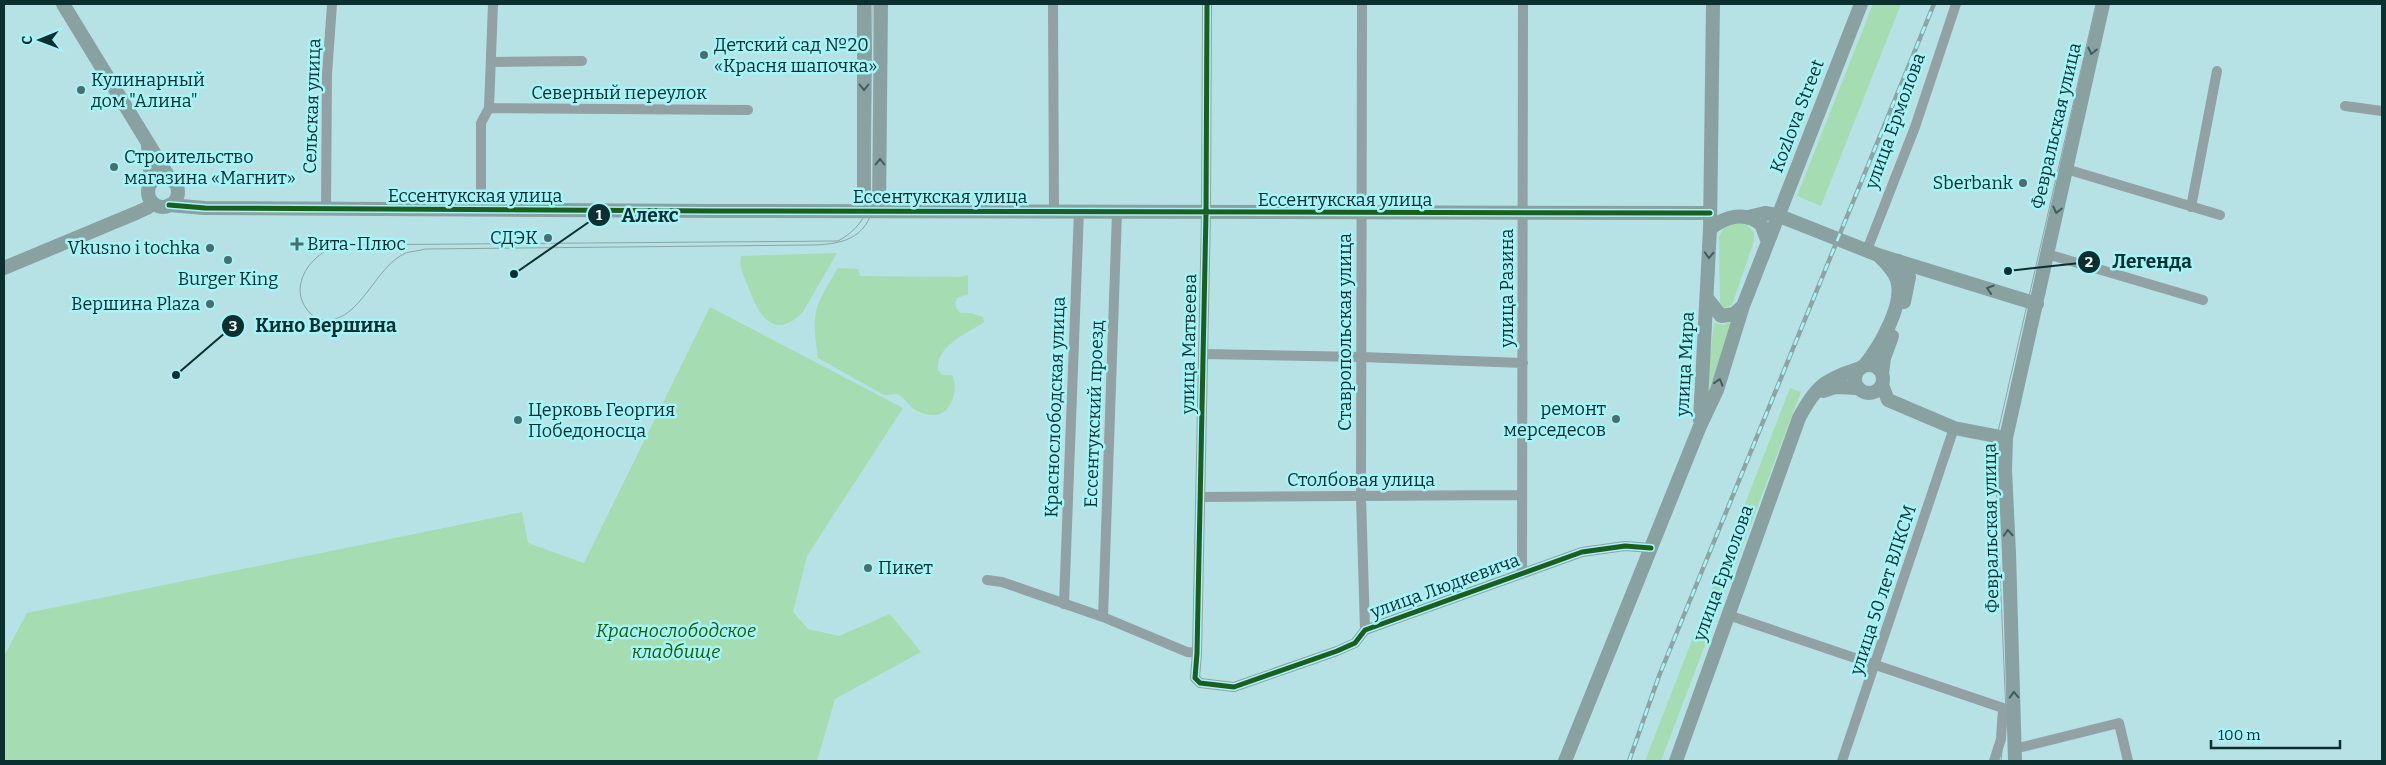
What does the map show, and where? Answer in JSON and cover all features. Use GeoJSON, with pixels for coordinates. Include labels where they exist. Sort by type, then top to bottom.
{"type":"FeatureCollection","features":[{"type":"Feature","properties":{"kind":"street"},"geometry":{"type":"LineString","coordinates":[[63,4],[174,185],[174,201],[169,205]]}},
{"type":"Feature","properties":{"kind":"street","name":"Сельская улица"},"geometry":{"type":"LineString","coordinates":[[326,208],[327,74],[332,4]]}},
{"type":"Feature","properties":{"kind":"street"},"geometry":{"type":"LineString","coordinates":[[481,210],[482,123],[489,108],[493,4]]}},
{"type":"Feature","properties":{"kind":"street"},"geometry":{"type":"LineString","coordinates":[[864,4],[864,211]]}},
{"type":"Feature","properties":{"kind":"street"},"geometry":{"type":"LineString","coordinates":[[879,211],[881,4]]}},
{"type":"Feature","properties":{"kind":"street"},"geometry":{"type":"LineString","coordinates":[[1053,4],[1054,211]]}},
{"type":"Feature","properties":{"kind":"street","name":"улица Матвеева"},"geometry":{"type":"LineString","coordinates":[[1200,683],[1195,678],[1198,653],[1201,497],[1206,213],[1207,4]]}},
{"type":"Feature","properties":{"kind":"street","name":"Ставропольская улица"},"geometry":{"type":"LineString","coordinates":[[1362,4],[1361,497],[1365,630]]}},
{"type":"Feature","properties":{"kind":"street","name":"улица Разина"},"geometry":{"type":"LineString","coordinates":[[1522,4],[1524,214],[1522,572]]}},
{"type":"Feature","properties":{"kind":"street","name":"улица Мира"},"geometry":{"type":"LineString","coordinates":[[1700,426],[1710,228],[1713,4]]}},
{"type":"Feature","properties":{"kind":"street","name":"Kozlova Street"},"geometry":{"type":"LineString","coordinates":[[1768,242],[1861,4]]}},
{"type":"Feature","properties":{"kind":"street","name":"улица Ермолова"},"geometry":{"type":"LineString","coordinates":[[1873,252],[1956,4]]}},
{"type":"Feature","properties":{"kind":"street","name":"Февральская улица"},"geometry":{"type":"LineString","coordinates":[[2015,756],[2010,553],[2005,470],[2006,438],[2103,4]]}},
{"type":"Feature","properties":{"kind":"street","name":"Северный переулок"},"geometry":{"type":"LineString","coordinates":[[492,62],[582,61]]}},
{"type":"Feature","properties":{"kind":"street"},"geometry":{"type":"LineString","coordinates":[[2191,207],[2217,71]]}},
{"type":"Feature","properties":{"kind":"street"},"geometry":{"type":"LineString","coordinates":[[2345,106],[2382,110]]}},
{"type":"Feature","properties":{"kind":"street","name":"Северный переулок"},"geometry":{"type":"LineString","coordinates":[[489,108],[748,110]]}},
{"type":"Feature","properties":{"kind":"street"},"geometry":{"type":"LineString","coordinates":[[4,268],[147,208],[153,202],[148,193],[151,183],[150,160],[145,135]]}},
{"type":"Feature","properties":{"kind":"street"},"geometry":{"type":"LineString","coordinates":[[2066,170],[2220,215]]}},
{"type":"Feature","properties":{"kind":"street","name":"улица Мира"},"geometry":{"type":"LineString","coordinates":[[1700,426],[1717,390],[1743,306],[1768,242],[1761,224],[1722,208],[1718,203],[1711,172]]}},
{"type":"Feature","properties":{"kind":"street"},"geometry":{"type":"LineString","coordinates":[[151,183],[160,177],[205,208]]}},
{"type":"Feature","properties":{"kind":"street","name":"Ессентукская улица"},"geometry":{"type":"LineString","coordinates":[[153,202],[162,206],[205,208],[481,210],[1710,213]]}},
{"type":"Feature","properties":{"kind":"street","name":"Краснослободская улица"},"geometry":{"type":"LineString","coordinates":[[1064,604],[1079,211]]}},
{"type":"Feature","properties":{"kind":"street","name":"Ессентукский проезд"},"geometry":{"type":"LineString","coordinates":[[1102,617],[1118,212]]}},
{"type":"Feature","properties":{"kind":"street"},"geometry":{"type":"LineString","coordinates":[[1710,228],[1722,220],[1764,213],[1777,215],[1899,261],[2037,304]]}},
{"type":"Feature","properties":{"kind":"street"},"geometry":{"type":"LineString","coordinates":[[1873,252],[1891,269],[1898,280],[1898,289],[1896,305],[1884,335],[1855,377],[1858,388],[1863,392],[1878,384],[1884,358],[1905,300],[1909,277],[1899,261]]}},
{"type":"Feature","properties":{"kind":"street"},"geometry":{"type":"LineString","coordinates":[[2047,254],[2203,300]]}},
{"type":"Feature","properties":{"kind":"street","name":"улица Мира"},"geometry":{"type":"LineString","coordinates":[[1707,298],[1721,316],[1734,314],[1743,306]]}},
{"type":"Feature","properties":{"kind":"street"},"geometry":{"type":"LineString","coordinates":[[1203,354],[1361,356],[1522,363]]}},
{"type":"Feature","properties":{"kind":"street"},"geometry":{"type":"LineString","coordinates":[[1862,367],[1875,366],[1878,384],[1888,400],[1954,428],[2006,438]]}},
{"type":"Feature","properties":{"kind":"street","name":"улица Ермолова"},"geometry":{"type":"LineString","coordinates":[[1676,761],[1799,418],[1813,392],[1827,383],[1862,367]]}},
{"type":"Feature","properties":{"kind":"street"},"geometry":{"type":"LineString","coordinates":[[1809,398],[1834,387],[1858,388]]}},
{"type":"Feature","properties":{"kind":"street"},"geometry":{"type":"LineString","coordinates":[[1565,761],[1700,426]]}},
{"type":"Feature","properties":{"kind":"street","name":"улица 50 лет ВЛКСМ"},"geometry":{"type":"LineString","coordinates":[[1842,761],[1954,428]]}},
{"type":"Feature","properties":{"kind":"street","name":"Столбовая улица"},"geometry":{"type":"LineString","coordinates":[[1201,497],[1522,495]]}},
{"type":"Feature","properties":{"kind":"street","name":"улица Людкевича"},"geometry":{"type":"LineString","coordinates":[[1200,683],[1234,687],[1337,652],[1355,643],[1365,630],[1582,552],[1625,546],[1651,548]]}},
{"type":"Feature","properties":{"kind":"street"},"geometry":{"type":"LineString","coordinates":[[987,580],[1002,582],[1102,617],[1187,652],[1198,653]]}},
{"type":"Feature","properties":{"kind":"street"},"geometry":{"type":"LineString","coordinates":[[1728,615],[2003,708],[2002,731],[1996,757],[2015,756],[2119,723],[2128,761]]}},
{"type":"Feature","properties":{"kind":"green space"},"geometry":{"type":"Polygon","coordinates":[[[1873,4],[1901,4],[1821,206],[1797,196],[1873,4]]]}},
{"type":"Feature","properties":{"kind":"green space"},"geometry":{"type":"Polygon","coordinates":[[[1735,220],[1747,224],[1754,233],[1754,241],[1732,305],[1724,308],[1720,304],[1719,237],[1725,225],[1735,220]]]}},
{"type":"Feature","properties":{"kind":"green space"},"geometry":{"type":"Polygon","coordinates":[[[837,253],[803,312],[793,320],[776,325],[769,322],[758,308],[740,264],[741,256],[837,253]]]}},
{"type":"Feature","properties":{"kind":"green space"},"geometry":{"type":"Polygon","coordinates":[[[838,268],[858,269],[860,276],[960,277],[968,275],[968,294],[957,298],[956,308],[960,313],[971,313],[983,317],[984,322],[954,341],[942,354],[938,370],[942,375],[952,375],[955,388],[952,402],[943,412],[937,415],[930,415],[918,411],[898,394],[884,395],[818,358],[815,330],[816,310],[838,268]]]}},
{"type":"Feature","properties":{"kind":"green space","name":"Краснослободское кладбище"},"geometry":{"type":"Polygon","coordinates":[[[710,307],[903,408],[807,556],[793,612],[808,629],[839,636],[890,614],[921,652],[835,699],[817,761],[4,761],[4,656],[27,613],[522,512],[528,543],[584,563],[710,307]]]}},
{"type":"Feature","properties":{"kind":"green space"},"geometry":{"type":"Polygon","coordinates":[[[1735,318],[1704,404],[1714,323],[1724,325],[1735,318]]]}},
{"type":"Feature","properties":{"kind":"green space"},"geometry":{"type":"Polygon","coordinates":[[[1790,388],[1801,392],[1661,761],[1645,761],[1790,388]]]}},
{"type":"Feature","properties":{"kind":"tram line"},"geometry":{"type":"LineString","coordinates":[[872,4],[869,205],[860,223],[838,241],[341,245],[320,254],[305,272],[300,292],[303,303],[310,313],[317,318],[322,320],[339,318],[359,302],[395,259],[406,253],[425,249],[812,245],[836,243],[854,236],[868,222],[875,198],[874,4]]}},
{"type":"Feature","properties":{"kind":"tram line"},"geometry":{"type":"LineString","coordinates":[[2001,761],[2006,714],[1995,455],[1997,436],[2096,4]]}},
{"type":"Feature","properties":{"kind":"railway"},"geometry":{"type":"LineString","coordinates":[[1629,761],[1659,676],[1934,4]]}},
{"type":"Feature","properties":{"kind":"cycle path"},"geometry":{"type":"LineString","coordinates":[[1207,4],[1206,213],[1195,678],[1200,683],[1234,687],[1337,651],[1355,643],[1365,630],[1582,552],[1625,546],[1651,548]]}},
{"type":"Feature","properties":{"kind":"cycle path"},"geometry":{"type":"LineString","coordinates":[[169,205],[205,208],[715,211],[1710,213]]}},
{"type":"Feature","properties":{"kind":"place","name":"Детский сад №20 «Красня шапочка»"},"geometry":{"type":"Point","coordinates":[704,55]}},
{"type":"Feature","properties":{"kind":"place","name":"Кулинарный дом \"Алина\""},"geometry":{"type":"Point","coordinates":[81,90]}},
{"type":"Feature","properties":{"kind":"place","name":"Строительство магазина «Магнит»"},"geometry":{"type":"Point","coordinates":[114,167]}},
{"type":"Feature","properties":{"kind":"place","name":"Sberbank"},"geometry":{"type":"Point","coordinates":[2023,183]}},
{"type":"Feature","properties":{"kind":"place","name":"СДЭК"},"geometry":{"type":"Point","coordinates":[548,238]}},
{"type":"Feature","properties":{"kind":"place","name":"Вита-Плюс"},"geometry":{"type":"Point","coordinates":[297,244]}},
{"type":"Feature","properties":{"kind":"place","name":"Vkusno i tochka"},"geometry":{"type":"Point","coordinates":[210,248]}},
{"type":"Feature","properties":{"kind":"place","name":"Burger King"},"geometry":{"type":"Point","coordinates":[228,260]}},
{"type":"Feature","properties":{"kind":"place","name":"Легенда"},"geometry":{"type":"Point","coordinates":[2008,271]}},
{"type":"Feature","properties":{"kind":"place","name":"Алекс"},"geometry":{"type":"Point","coordinates":[514,274]}},
{"type":"Feature","properties":{"kind":"place","name":"Вершина Plaza"},"geometry":{"type":"Point","coordinates":[210,304]}},
{"type":"Feature","properties":{"kind":"place","name":"Кино Вершина"},"geometry":{"type":"Point","coordinates":[176,375]}},
{"type":"Feature","properties":{"kind":"place","name":"ремонт мерседесов"},"geometry":{"type":"Point","coordinates":[1616,419]}},
{"type":"Feature","properties":{"kind":"place","name":"Церковь Георгия Победоносца"},"geometry":{"type":"Point","coordinates":[518,420]}},
{"type":"Feature","properties":{"kind":"place","name":"Пикет"},"geometry":{"type":"Point","coordinates":[868,568]}}]}
